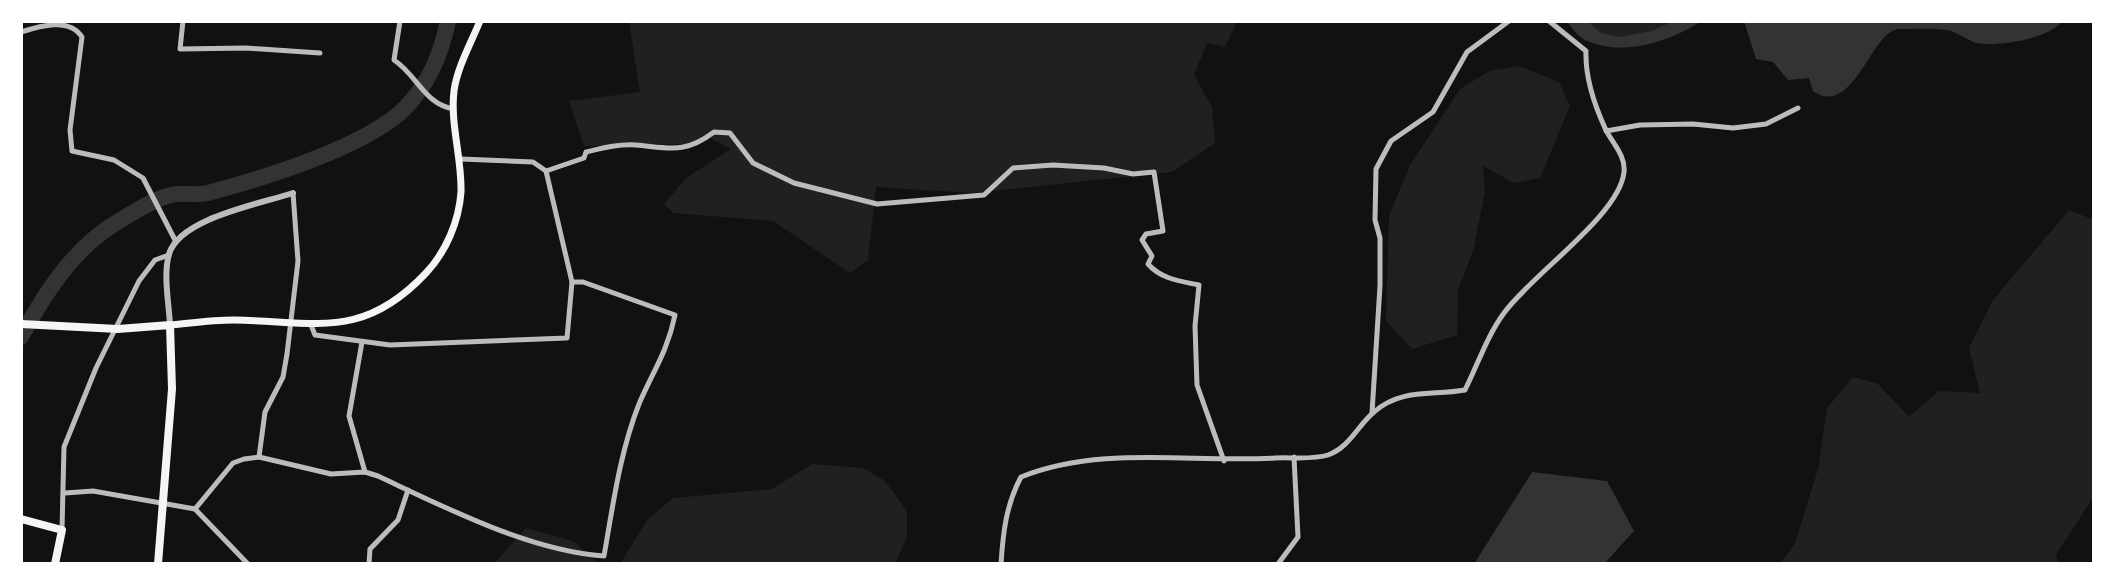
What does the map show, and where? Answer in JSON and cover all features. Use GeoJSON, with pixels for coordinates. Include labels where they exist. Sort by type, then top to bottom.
{"type":"FeatureCollection","features":[{"type":"Feature","properties":{"kind":"main road"},"geometry":{"type":"LineString","coordinates":[[21,324],[118,328],[235,320],[289,325],[343,323],[370,314],[410,289],[441,252],[456,219],[461,191],[461,159],[454,109],[455,84],[480,21]]}},
{"type":"Feature","properties":{"kind":"main road"},"geometry":{"type":"LineString","coordinates":[[158,564],[172,380],[170,325]]}},
{"type":"Feature","properties":{"kind":"main road"},"geometry":{"type":"LineString","coordinates":[[21,519],[62,530],[55,564]]}},
{"type":"Feature","properties":{"kind":"street"},"geometry":{"type":"LineString","coordinates":[[183,21],[180,49],[246,48],[320,53]]}},
{"type":"Feature","properties":{"kind":"street"},"geometry":{"type":"LineString","coordinates":[[400,21],[394,60],[401,64],[433,101],[441,107],[454,109]]}},
{"type":"Feature","properties":{"kind":"street"},"geometry":{"type":"LineString","coordinates":[[1372,413],[1380,286],[1380,238],[1375,220],[1376,169],[1391,141],[1433,112],[1468,52],[1509,21]]}},
{"type":"Feature","properties":{"kind":"street"},"geometry":{"type":"LineString","coordinates":[[1001,564],[1006,514],[1021,477],[1071,461],[1110,458],[1224,461],[1327,456],[1340,448],[1372,413],[1395,398],[1416,392],[1465,390],[1490,335],[1505,311],[1613,201],[1624,172],[1624,160],[1606,131],[1595,104],[1585,67],[1586,51],[1549,21]]}},
{"type":"Feature","properties":{"kind":"street"},"geometry":{"type":"LineString","coordinates":[[21,32],[59,23],[71,26],[82,37],[70,130],[72,151],[114,160],[143,178],[175,240]]}},
{"type":"Feature","properties":{"kind":"street"},"geometry":{"type":"LineString","coordinates":[[1606,131],[1640,125],[1693,124],[1733,128],[1766,124],[1798,108]]}},
{"type":"Feature","properties":{"kind":"street"},"geometry":{"type":"LineString","coordinates":[[546,171],[584,158],[586,152],[610,146],[679,149],[698,145],[714,132],[730,133],[754,163],[794,183],[877,204],[984,195],[1013,168],[1053,165],[1104,168],[1133,174],[1154,172],[1163,231],[1146,234],[1142,240],[1152,256],[1148,264],[1156,273],[1199,285],[1195,326],[1197,385],[1224,461]]}},
{"type":"Feature","properties":{"kind":"street"},"geometry":{"type":"LineString","coordinates":[[311,325],[315,335],[390,345],[567,338],[572,282],[546,171],[533,162],[461,159]]}},
{"type":"Feature","properties":{"kind":"street"},"geometry":{"type":"LineString","coordinates":[[170,325],[169,255],[175,240],[193,226],[293,193],[298,261],[284,377],[265,412],[259,457]]}},
{"type":"Feature","properties":{"kind":"street"},"geometry":{"type":"LineString","coordinates":[[62,530],[65,493],[64,447],[96,368],[139,281],[155,260],[169,255]]}},
{"type":"Feature","properties":{"kind":"street"},"geometry":{"type":"LineString","coordinates":[[195,509],[233,463],[259,457],[331,474],[365,472],[497,529],[604,556],[626,447],[639,404],[670,343],[675,315],[583,282],[572,282]]}},
{"type":"Feature","properties":{"kind":"street"},"geometry":{"type":"LineString","coordinates":[[362,342],[349,416],[365,472]]}},
{"type":"Feature","properties":{"kind":"street"},"geometry":{"type":"LineString","coordinates":[[1278,564],[1291,551],[1298,537],[1294,457]]}},
{"type":"Feature","properties":{"kind":"street"},"geometry":{"type":"LineString","coordinates":[[369,564],[370,549],[398,520],[408,490]]}},
{"type":"Feature","properties":{"kind":"street"},"geometry":{"type":"LineString","coordinates":[[65,493],[93,491],[163,501],[195,509],[241,553],[248,564]]}},
{"type":"Feature","properties":{"kind":"shaded area"},"geometry":{"type":"Polygon","coordinates":[[[629,21],[1237,21],[1225,47],[1207,43],[1194,75],[1212,107],[1215,143],[1172,172],[972,193],[876,187],[868,260],[850,273],[773,221],[673,213],[664,204],[686,178],[731,149],[710,138],[685,144],[584,146],[569,101],[640,92],[629,21]]]}},
{"type":"Feature","properties":{"kind":"shaded area"},"geometry":{"type":"Polygon","coordinates":[[[1566,21],[1587,21],[1601,33],[1620,37],[1651,31],[1674,21],[1702,21],[1661,41],[1615,47],[1585,40],[1566,21]]]}},
{"type":"Feature","properties":{"kind":"shaded area"},"geometry":{"type":"Polygon","coordinates":[[[1587,21],[1674,21],[1641,34],[1617,37],[1596,30],[1587,21]]]}},
{"type":"Feature","properties":{"kind":"shaded area"},"geometry":{"type":"Polygon","coordinates":[[[1744,21],[2062,21],[2046,33],[2035,37],[1997,44],[1977,43],[1947,30],[1899,29],[1889,33],[1880,43],[1851,84],[1840,93],[1827,96],[1813,91],[1809,78],[1788,80],[1773,62],[1756,59],[1744,21]]]}},
{"type":"Feature","properties":{"kind":"shaded area"},"geometry":{"type":"Polygon","coordinates":[[[1519,66],[1559,82],[1570,106],[1540,178],[1514,183],[1483,166],[1485,191],[1473,251],[1458,290],[1457,335],[1412,349],[1386,321],[1389,216],[1410,165],[1460,89],[1489,71],[1519,66]]]}},
{"type":"Feature","properties":{"kind":"shaded area"},"geometry":{"type":"Polygon","coordinates":[[[2069,210],[2094,220],[2094,496],[2056,555],[2058,564],[1780,564],[1795,543],[1818,469],[1827,408],[1853,377],[1878,384],[1909,417],[1939,391],[1980,393],[1969,348],[1993,300],[2069,210]]]}},
{"type":"Feature","properties":{"kind":"shaded area"},"geometry":{"type":"Polygon","coordinates":[[[812,464],[863,468],[885,481],[907,511],[907,537],[895,564],[620,564],[647,520],[673,498],[772,489],[812,464]]]}},
{"type":"Feature","properties":{"kind":"shaded area"},"geometry":{"type":"Polygon","coordinates":[[[1532,472],[1607,481],[1634,531],[1604,564],[1474,564],[1532,472]]]}},
{"type":"Feature","properties":{"kind":"shaded area"},"geometry":{"type":"Polygon","coordinates":[[[526,528],[573,541],[599,564],[494,564],[526,528]]]}},
{"type":"Feature","properties":{"kind":"waterway"},"geometry":{"type":"LineString","coordinates":[[21,337],[62,272],[88,244],[138,210],[171,195],[208,193],[284,170],[342,147],[390,121],[415,97],[428,77],[442,45],[448,21]]}}]}
